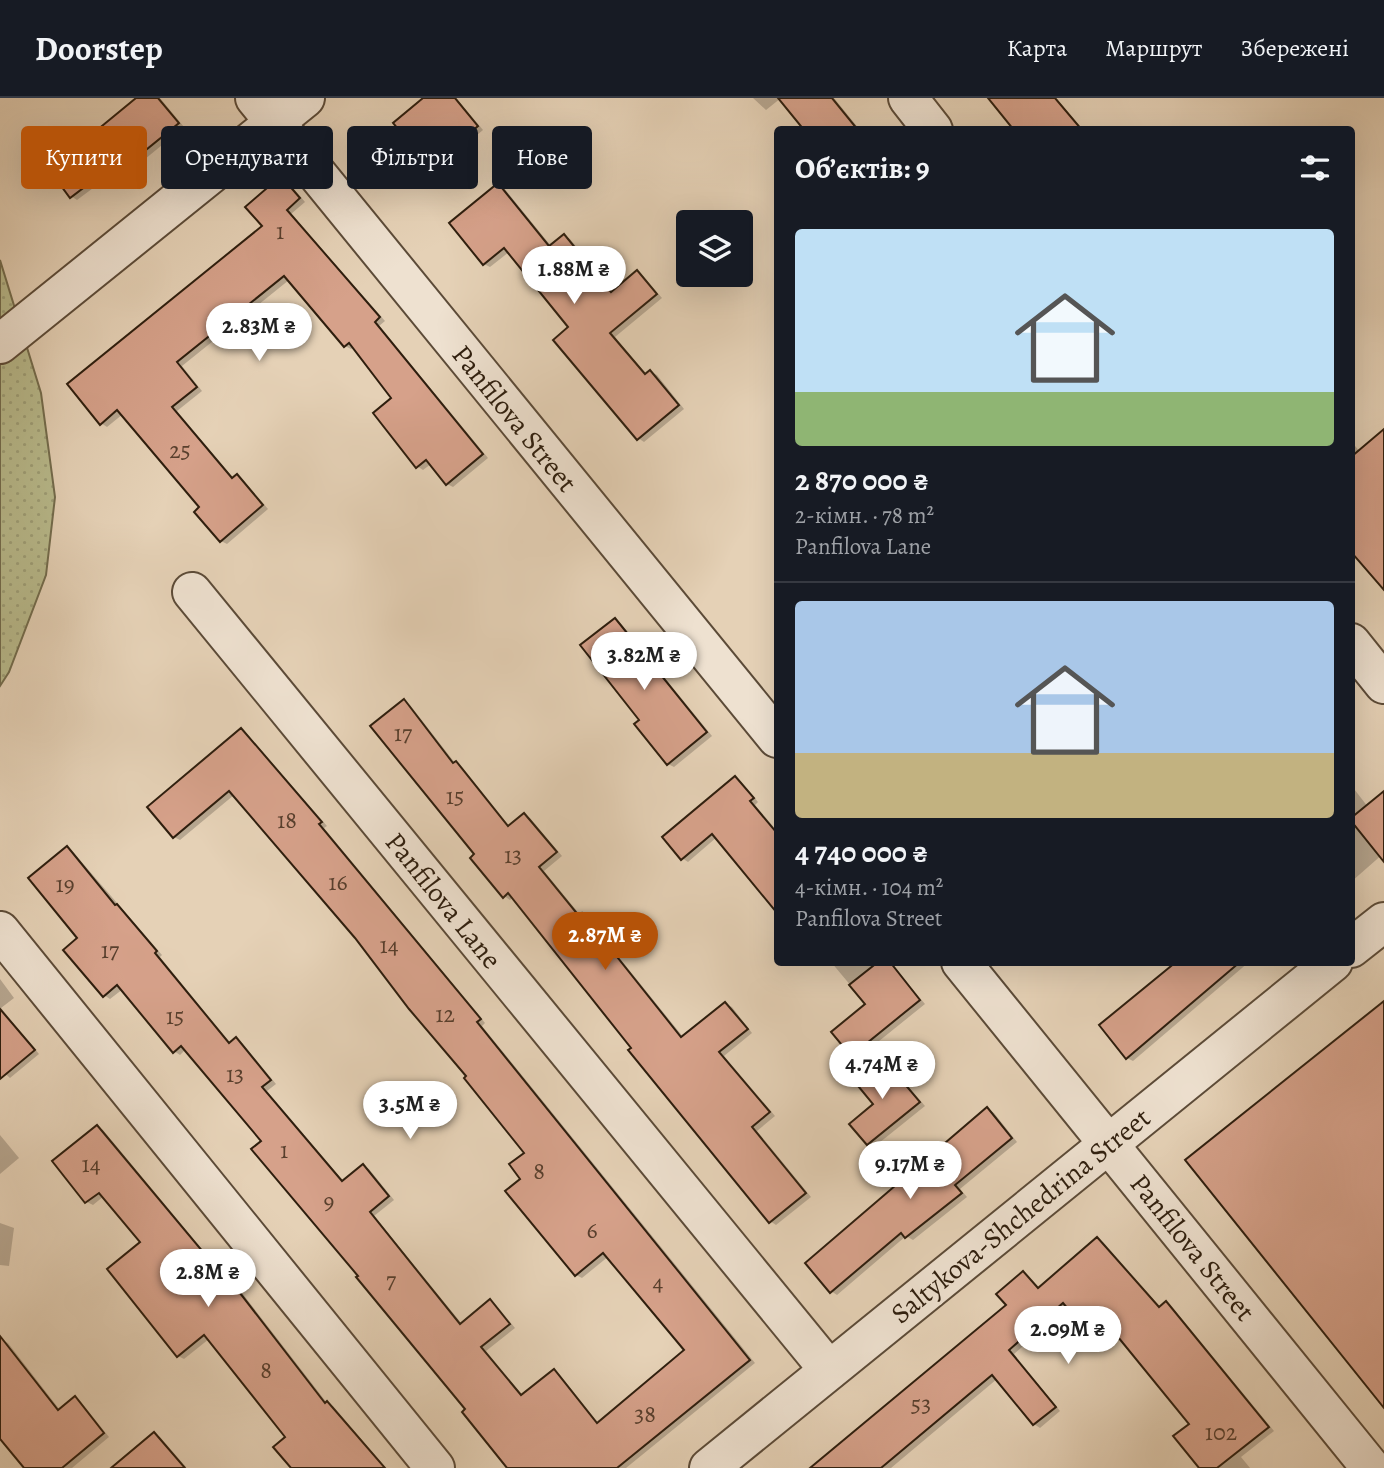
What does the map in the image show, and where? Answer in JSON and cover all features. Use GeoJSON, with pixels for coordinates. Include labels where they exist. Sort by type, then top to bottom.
{"type":"FeatureCollection","features":[{"type":"Feature","properties":{"kind":"street"},"geometry":{"type":"LineString","coordinates":[[0,344],[264,111],[305,98]]}},
{"type":"Feature","properties":{"kind":"street"},"geometry":{"type":"LineString","coordinates":[[908,98],[930,126]]}},
{"type":"Feature","properties":{"kind":"street","name":"Panfilova Street"},"geometry":{"type":"LineString","coordinates":[[264,111],[774,734]]}},
{"type":"Feature","properties":{"kind":"street","name":"Panfilova Lane"},"geometry":{"type":"LineString","coordinates":[[192,592],[829,1370]]}},
{"type":"Feature","properties":{"kind":"street"},"geometry":{"type":"LineString","coordinates":[[1355,648],[1384,684]]}},
{"type":"Feature","properties":{"kind":"street"},"geometry":{"type":"LineString","coordinates":[[1355,945],[1384,922]]}},
{"type":"Feature","properties":{"kind":"street"},"geometry":{"type":"LineString","coordinates":[[0,931],[435,1468]]}},
{"type":"Feature","properties":{"kind":"street","name":"Panfilova Street"},"geometry":{"type":"LineString","coordinates":[[964,966],[1371,1468]]}},
{"type":"Feature","properties":{"kind":"street","name":"Saltykova-Shchedrina Street"},"geometry":{"type":"LineString","coordinates":[[709,1468],[1329,966]]}},
{"type":"Feature","properties":{"kind":"green space"},"geometry":{"type":"Polygon","coordinates":[[[0,260],[41,393],[55,497],[46,575],[9,672],[0,686],[0,260]]]}},
{"type":"Feature","properties":{"kind":"building"},"geometry":{"type":"Polygon","coordinates":[[[136,98],[158,98],[179,123],[175,126],[161,126],[161,138],[147,149],[147,126],[102,126],[136,98]]]}},
{"type":"Feature","properties":{"kind":"building"},"geometry":{"type":"Polygon","coordinates":[[[423,98],[455,98],[478,126],[395,126],[393,123],[423,98]]]}},
{"type":"Feature","properties":{"kind":"building"},"geometry":{"type":"Polygon","coordinates":[[[778,98],[832,98],[855,126],[801,126],[778,98]]]}},
{"type":"Feature","properties":{"kind":"building"},"geometry":{"type":"Polygon","coordinates":[[[988,98],[1055,98],[1079,126],[1011,126],[988,98]]]}},
{"type":"Feature","properties":{"kind":"building"},"geometry":{"type":"Polygon","coordinates":[[[492,188],[503,189],[549,246],[564,234],[611,292],[637,270],[657,294],[610,333],[645,374],[650,370],[679,405],[637,440],[553,340],[568,327],[504,248],[483,265],[449,223],[492,188]]]}},
{"type":"Feature","properties":{"kind":"building"},"geometry":{"type":"Polygon","coordinates":[[[63,189],[82,189],[70,198],[63,189]]]}},
{"type":"Feature","properties":{"kind":"building"},"geometry":{"type":"Polygon","coordinates":[[[266,189],[292,189],[300,198],[287,210],[380,317],[375,322],[483,454],[446,485],[426,460],[416,468],[373,413],[391,398],[349,343],[344,347],[284,276],[177,362],[197,387],[172,407],[232,478],[237,474],[263,505],[220,542],[194,512],[199,507],[117,410],[100,425],[67,384],[262,226],[245,207],[266,189]]]}},
{"type":"Feature","properties":{"kind":"building"},"geometry":{"type":"Polygon","coordinates":[[[1384,429],[1384,590],[1355,557],[1355,454],[1384,429]]]}},
{"type":"Feature","properties":{"kind":"building"},"geometry":{"type":"Polygon","coordinates":[[[615,618],[707,732],[667,765],[634,724],[639,720],[580,645],[615,618]]]}},
{"type":"Feature","properties":{"kind":"building"},"geometry":{"type":"Polygon","coordinates":[[[404,699],[453,763],[456,761],[508,826],[524,813],[557,852],[539,867],[579,916],[582,913],[681,1037],[725,1002],[748,1029],[719,1052],[770,1112],[752,1127],[806,1193],[769,1223],[628,1050],[631,1048],[508,893],[503,898],[470,858],[474,854],[370,726],[404,699]]]}},
{"type":"Feature","properties":{"kind":"building"},"geometry":{"type":"Polygon","coordinates":[[[241,728],[322,822],[319,824],[481,1019],[477,1022],[750,1360],[617,1468],[507,1468],[462,1412],[465,1409],[251,1149],[261,1141],[181,1046],[173,1053],[117,985],[103,997],[63,950],[77,938],[28,878],[67,846],[157,951],[155,953],[229,1043],[236,1037],[271,1080],[262,1087],[342,1181],[363,1164],[389,1196],[370,1212],[460,1324],[490,1299],[510,1324],[481,1347],[521,1395],[554,1369],[597,1423],[684,1350],[603,1253],[575,1276],[505,1191],[520,1179],[509,1164],[524,1153],[355,938],[229,791],[173,838],[147,807],[241,728]]]}},
{"type":"Feature","properties":{"kind":"building"},"geometry":{"type":"Polygon","coordinates":[[[735,776],[754,798],[750,801],[774,829],[774,909],[712,834],[681,860],[662,837],[735,776]]]}},
{"type":"Feature","properties":{"kind":"building"},"geometry":{"type":"Polygon","coordinates":[[[1384,791],[1384,862],[1355,826],[1355,815],[1384,791]]]}},
{"type":"Feature","properties":{"kind":"building"},"geometry":{"type":"Polygon","coordinates":[[[873,966],[893,966],[920,1000],[851,1056],[831,1032],[865,1004],[849,985],[873,966]]]}},
{"type":"Feature","properties":{"kind":"building"},"geometry":{"type":"Polygon","coordinates":[[[1171,966],[1235,966],[1126,1059],[1099,1025],[1171,966]]]}},
{"type":"Feature","properties":{"kind":"building"},"geometry":{"type":"Polygon","coordinates":[[[1384,1001],[1384,1408],[1185,1160],[1384,1001]]]}},
{"type":"Feature","properties":{"kind":"building"},"geometry":{"type":"Polygon","coordinates":[[[0,1009],[35,1050],[0,1079],[0,1009]]]}},
{"type":"Feature","properties":{"kind":"building"},"geometry":{"type":"Polygon","coordinates":[[[882,1057],[920,1102],[867,1145],[849,1124],[873,1104],[854,1081],[882,1057]]]}},
{"type":"Feature","properties":{"kind":"building"},"geometry":{"type":"Polygon","coordinates":[[[987,1107],[1012,1138],[955,1185],[962,1193],[905,1238],[901,1233],[830,1293],[805,1263],[987,1107]]]}},
{"type":"Feature","properties":{"kind":"building"},"geometry":{"type":"Polygon","coordinates":[[[97,1125],[213,1264],[216,1262],[325,1403],[327,1401],[385,1468],[291,1468],[273,1447],[285,1437],[204,1335],[177,1357],[107,1269],[140,1242],[99,1193],[85,1203],[52,1161],[97,1125]]]}},
{"type":"Feature","properties":{"kind":"building"},"geometry":{"type":"Polygon","coordinates":[[[1097,1237],[1159,1307],[1166,1301],[1269,1427],[1217,1468],[1199,1468],[1173,1436],[1189,1424],[1105,1321],[1090,1335],[1063,1303],[1009,1350],[1056,1407],[1033,1425],[992,1375],[881,1468],[810,1468],[1006,1305],[996,1294],[1023,1271],[1038,1288],[1097,1237]]]}},
{"type":"Feature","properties":{"kind":"building"},"geometry":{"type":"Polygon","coordinates":[[[0,1336],[58,1410],[75,1396],[104,1433],[62,1468],[24,1468],[0,1439],[0,1336]]]}},
{"type":"Feature","properties":{"kind":"building"},"geometry":{"type":"Polygon","coordinates":[[[154,1432],[185,1468],[111,1468],[154,1432]]]}}]}
